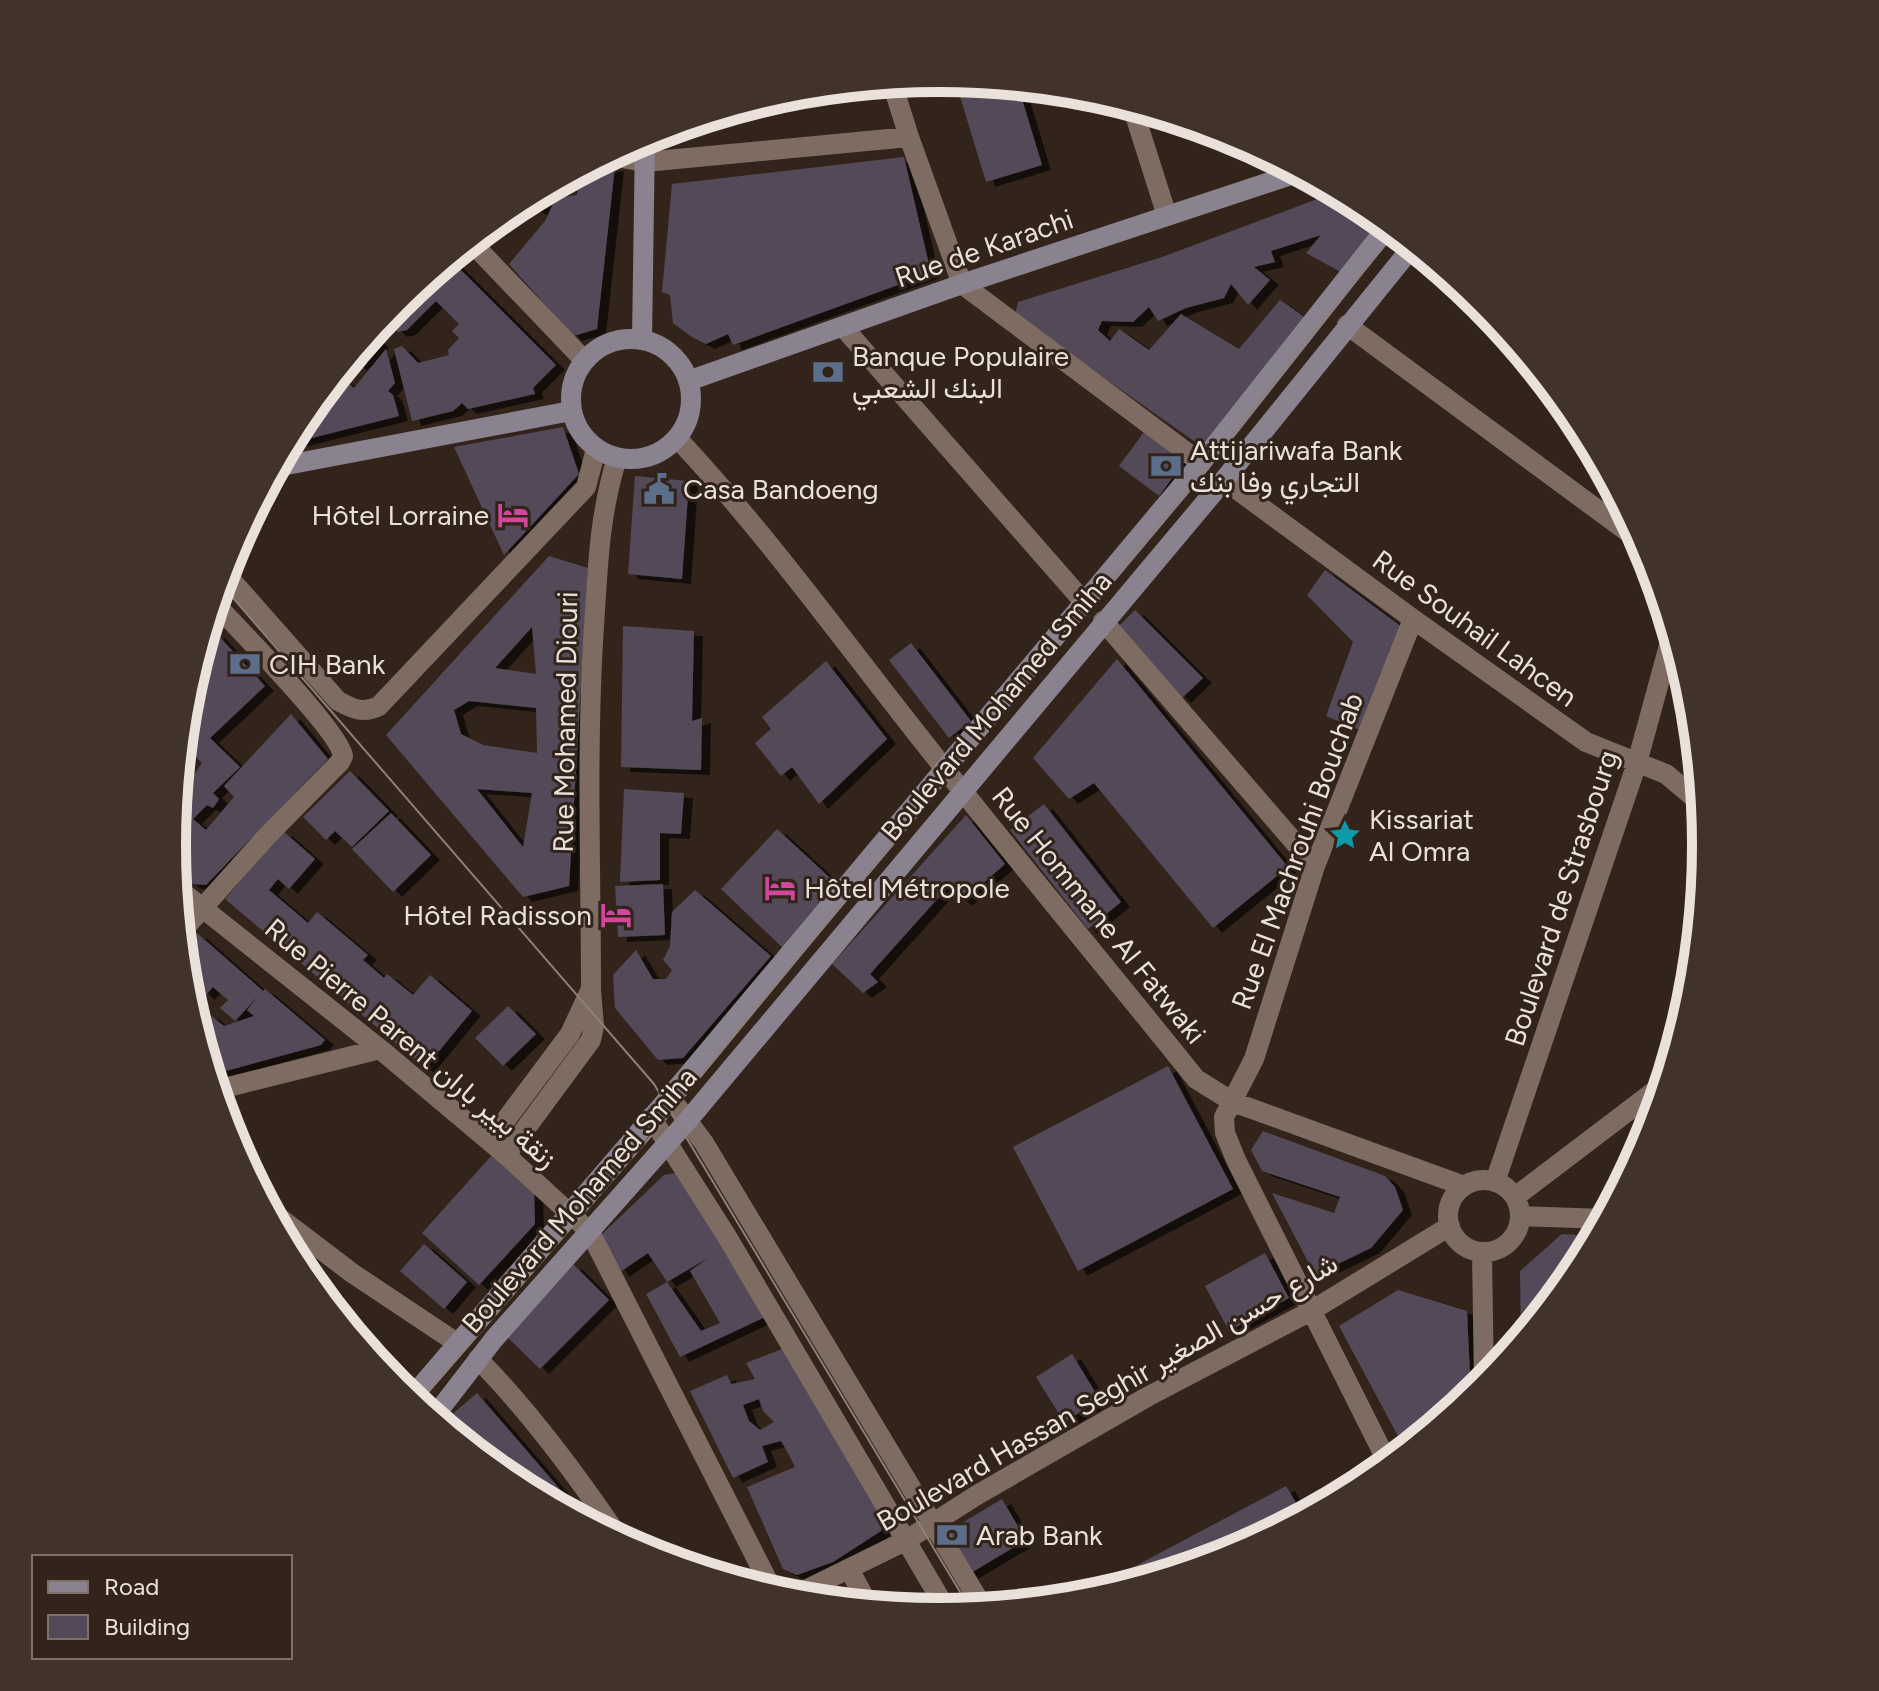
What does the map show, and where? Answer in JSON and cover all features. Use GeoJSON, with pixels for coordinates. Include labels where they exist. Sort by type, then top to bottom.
{"type":"FeatureCollection","features":[{"type":"Feature","properties":{"kind":"street"},"geometry":{"type":"LineString","coordinates":[[895,94],[962,284],[1201,463]]}},
{"type":"Feature","properties":{"kind":"street"},"geometry":{"type":"LineString","coordinates":[[1136,118],[1167,216]]}},
{"type":"Feature","properties":{"kind":"street"},"geometry":{"type":"LineString","coordinates":[[629,159],[645,162],[909,137]]}},
{"type":"Feature","properties":{"kind":"street"},"geometry":{"type":"LineString","coordinates":[[642,340],[645,152]]}},
{"type":"Feature","properties":{"kind":"street","name":"Rue de Karachi"},"geometry":{"type":"LineString","coordinates":[[688,381],[962,284],[1286,177]]}},
{"type":"Feature","properties":{"kind":"street","name":"Boulevard Mohamed Smiha"},"geometry":{"type":"LineString","coordinates":[[419,1389],[1201,463],[1381,235]]}},
{"type":"Feature","properties":{"kind":"street"},"geometry":{"type":"LineString","coordinates":[[479,250],[584,360]]}},
{"type":"Feature","properties":{"kind":"street","name":"Boulevard Mohamed Smiha"},"geometry":{"type":"LineString","coordinates":[[440,1409],[478,1359],[689,1119],[1224,480],[1406,254]]}},
{"type":"Feature","properties":{"kind":"street"},"geometry":{"type":"LineString","coordinates":[[1347,325],[1623,528]]}},
{"type":"Feature","properties":{"kind":"street"},"geometry":{"type":"LineString","coordinates":[[843,327],[1083,601]]}},
{"type":"Feature","properties":{"kind":"street"},"geometry":{"type":"LineString","coordinates":[[642,340],[673,356],[688,381],[691,400],[689,414],[677,438],[667,448],[637,460],[617,458],[596,449],[580,433],[571,411],[573,381],[584,360],[607,344],[642,340]]}},
{"type":"Feature","properties":{"kind":"street"},"geometry":{"type":"LineString","coordinates":[[290,464],[571,411]]}},
{"type":"Feature","properties":{"kind":"street","name":"Rue Hommane Al Fatwaki"},"geometry":{"type":"LineString","coordinates":[[677,438],[799,581],[944,768],[1196,1079],[1233,1102],[1464,1186]]}},
{"type":"Feature","properties":{"kind":"street"},"geometry":{"type":"LineString","coordinates":[[233,583],[338,701],[356,710],[369,711],[379,706],[586,487],[596,449]]}},
{"type":"Feature","properties":{"kind":"street","name":"Rue Mohamed Diouri"},"geometry":{"type":"LineString","coordinates":[[506,1155],[591,1040],[594,1026],[591,990],[589,698],[600,529],[605,496],[617,458]]}},
{"type":"Feature","properties":{"kind":"street","name":"Rue Souhail Lahcen"},"geometry":{"type":"LineString","coordinates":[[1224,480],[1586,742],[1666,774],[1691,795]]}},
{"type":"Feature","properties":{"kind":"street"},"geometry":{"type":"LineString","coordinates":[[190,921],[266,837],[340,762],[343,752],[293,689],[223,613]]}},
{"type":"Feature","properties":{"kind":"street","name":"Rue El Machrouhi Bouchab"},"geometry":{"type":"LineString","coordinates":[[1233,1102],[1254,1059],[1315,866],[1413,619]]}},
{"type":"Feature","properties":{"kind":"street"},"geometry":{"type":"LineString","coordinates":[[1103,621],[1315,866]]}},
{"type":"Feature","properties":{"kind":"street","name":"Boulevard de Strasbourg"},"geometry":{"type":"LineString","coordinates":[[1495,1182],[1637,763],[1667,652]]}},
{"type":"Feature","properties":{"kind":"street","name":"Rue Pierre Parent زنقة بيير باران"},"geometry":{"type":"LineString","coordinates":[[188,897],[380,1049],[490,1141],[590,1232],[766,1579]]}},
{"type":"Feature","properties":{"kind":"street"},"geometry":{"type":"LineString","coordinates":[[490,1141],[570,1034],[591,990]]}},
{"type":"Feature","properties":{"kind":"street"},"geometry":{"type":"LineString","coordinates":[[226,1088],[380,1049]]}},
{"type":"Feature","properties":{"kind":"street"},"geometry":{"type":"LineString","coordinates":[[1518,1207],[1650,1095]]}},
{"type":"Feature","properties":{"kind":"street"},"geometry":{"type":"LineString","coordinates":[[669,1096],[689,1119],[977,1597]]}},
{"type":"Feature","properties":{"kind":"street"},"geometry":{"type":"LineString","coordinates":[[1233,1102],[1224,1117],[1225,1133],[1236,1160],[1383,1454]]}},
{"type":"Feature","properties":{"kind":"street"},"geometry":{"type":"LineString","coordinates":[[651,1117],[726,1235],[940,1599]]}},
{"type":"Feature","properties":{"kind":"street"},"geometry":{"type":"LineString","coordinates":[[1476,1181],[1495,1182],[1507,1188],[1518,1207],[1518,1229],[1507,1245],[1495,1251],[1482,1252],[1464,1246],[1455,1237],[1448,1213],[1452,1200],[1464,1186],[1476,1181]]}},
{"type":"Feature","properties":{"kind":"street"},"geometry":{"type":"LineString","coordinates":[[1518,1207],[1594,1217]]}},
{"type":"Feature","properties":{"kind":"street"},"geometry":{"type":"LineString","coordinates":[[289,1225],[352,1273],[457,1343]]}},
{"type":"Feature","properties":{"kind":"street","name":"Boulevard Hassan Seghir شارع حسن الصغير"},"geometry":{"type":"LineString","coordinates":[[810,1588],[905,1541],[1147,1397],[1311,1311],[1450,1226]]}},
{"type":"Feature","properties":{"kind":"street"},"geometry":{"type":"LineString","coordinates":[[1482,1252],[1484,1366]]}},
{"type":"Feature","properties":{"kind":"street"},"geometry":{"type":"LineString","coordinates":[[478,1359],[501,1382],[608,1522]]}},
{"type":"Feature","properties":{"kind":"street"},"geometry":{"type":"LineString","coordinates":[[849,1569],[863,1595]]}},
{"type":"Feature","properties":{"kind":"lane"},"geometry":{"type":"LineString","coordinates":[[754,1575],[762,1571]]}},
{"type":"Feature","properties":{"kind":"building"},"geometry":{"type":"Polygon","coordinates":[[[959,93],[1021,97],[1042,165],[986,182],[959,93]]]}},
{"type":"Feature","properties":{"kind":"building"},"geometry":{"type":"Polygon","coordinates":[[[904,157],[931,273],[733,345],[728,334],[706,344],[673,323],[670,295],[662,292],[672,184],[904,157]]]}},
{"type":"Feature","properties":{"kind":"building"},"geometry":{"type":"Polygon","coordinates":[[[614,166],[597,329],[573,336],[509,264],[545,221],[556,198],[577,195],[578,185],[614,166]]]}},
{"type":"Feature","properties":{"kind":"building"},"geometry":{"type":"Polygon","coordinates":[[[1323,197],[1379,234],[1346,275],[1306,253],[1321,235],[1271,251],[1275,262],[1254,267],[1270,280],[1248,305],[1231,284],[1224,298],[1186,308],[1158,321],[1149,307],[1133,322],[1102,321],[1098,330],[1110,341],[1119,329],[1149,350],[1181,314],[1239,349],[1280,300],[1309,320],[1208,451],[1015,315],[1018,302],[1162,257],[1323,197]]]}},
{"type":"Feature","properties":{"kind":"building"},"geometry":{"type":"Polygon","coordinates":[[[458,267],[556,365],[533,388],[535,394],[468,409],[462,403],[453,411],[412,421],[394,349],[402,346],[418,363],[449,355],[448,350],[459,338],[452,331],[459,324],[436,301],[407,330],[398,332],[393,327],[458,267]]]}},
{"type":"Feature","properties":{"kind":"building"},"geometry":{"type":"Polygon","coordinates":[[[386,349],[395,383],[388,391],[393,395],[399,416],[305,440],[346,382],[354,388],[386,349]]]}},
{"type":"Feature","properties":{"kind":"building","name":"Hôtel Lorraine"},"geometry":{"type":"Polygon","coordinates":[[[563,427],[579,474],[504,555],[454,447],[563,427]]]}},
{"type":"Feature","properties":{"kind":"building"},"geometry":{"type":"Polygon","coordinates":[[[1144,432],[1184,462],[1159,496],[1119,466],[1144,432]]]}},
{"type":"Feature","properties":{"kind":"building"},"geometry":{"type":"Polygon","coordinates":[[[635,476],[689,481],[682,579],[628,574],[635,476]]]}},
{"type":"Feature","properties":{"kind":"building"},"geometry":{"type":"Polygon","coordinates":[[[549,556],[588,568],[569,886],[523,897],[386,735],[549,556]],[[532,627],[495,668],[536,674],[532,627]],[[469,701],[454,710],[461,734],[483,745],[537,753],[536,708],[469,701]],[[477,789],[523,847],[532,793],[477,789]]]}},
{"type":"Feature","properties":{"kind":"building"},"geometry":{"type":"Polygon","coordinates":[[[1325,570],[1402,627],[1362,731],[1326,716],[1353,642],[1307,595],[1325,570]]]}},
{"type":"Feature","properties":{"kind":"building"},"geometry":{"type":"Polygon","coordinates":[[[1135,610],[1203,678],[1182,698],[1115,630],[1135,610]]]}},
{"type":"Feature","properties":{"kind":"building"},"geometry":{"type":"Polygon","coordinates":[[[623,626],[694,631],[692,721],[702,718],[701,770],[621,767],[623,626]]]}},
{"type":"Feature","properties":{"kind":"building"},"geometry":{"type":"Polygon","coordinates":[[[217,634],[265,686],[210,738],[240,767],[213,793],[219,799],[213,808],[207,805],[193,819],[206,830],[234,797],[224,786],[291,714],[328,759],[206,885],[192,884],[187,880],[186,846],[189,782],[202,763],[192,752],[192,747],[200,698],[217,634]]]}},
{"type":"Feature","properties":{"kind":"building"},"geometry":{"type":"Polygon","coordinates":[[[911,643],[971,721],[949,738],[889,660],[911,643]]]}},
{"type":"Feature","properties":{"kind":"building"},"geometry":{"type":"Polygon","coordinates":[[[1117,659],[1288,867],[1213,928],[1094,783],[1069,799],[1033,758],[1117,659]]]}},
{"type":"Feature","properties":{"kind":"building"},"geometry":{"type":"Polygon","coordinates":[[[826,661],[887,739],[819,804],[792,767],[781,776],[755,743],[771,729],[762,717],[826,661]]]}},
{"type":"Feature","properties":{"kind":"building"},"geometry":{"type":"Polygon","coordinates":[[[350,771],[389,811],[352,847],[335,831],[326,840],[303,817],[350,771]]]}},
{"type":"Feature","properties":{"kind":"building"},"geometry":{"type":"Polygon","coordinates":[[[624,789],[684,793],[681,834],[660,833],[660,880],[620,882],[624,789]]]}},
{"type":"Feature","properties":{"kind":"building"},"geometry":{"type":"Polygon","coordinates":[[[1044,804],[1121,902],[1088,929],[1010,830],[1044,804]]]}},
{"type":"Feature","properties":{"kind":"building"},"geometry":{"type":"Polygon","coordinates":[[[391,813],[431,855],[393,892],[352,849],[391,813]]]}},
{"type":"Feature","properties":{"kind":"building"},"geometry":{"type":"Polygon","coordinates":[[[966,815],[1005,864],[963,901],[948,887],[870,974],[878,982],[863,993],[832,964],[966,815]]]}},
{"type":"Feature","properties":{"kind":"building","name":"Hôtel Métropole"},"geometry":{"type":"Polygon","coordinates":[[[777,829],[840,887],[783,948],[721,889],[777,829]]]}},
{"type":"Feature","properties":{"kind":"building"},"geometry":{"type":"Polygon","coordinates":[[[283,831],[315,859],[289,889],[278,879],[269,890],[308,923],[317,912],[368,955],[363,960],[384,978],[387,974],[413,995],[430,975],[472,1011],[425,1068],[225,899],[283,831]]]}},
{"type":"Feature","properties":{"kind":"building"},"geometry":{"type":"Polygon","coordinates":[[[663,884],[665,935],[618,937],[615,886],[663,884]]]}},
{"type":"Feature","properties":{"kind":"building"},"geometry":{"type":"Polygon","coordinates":[[[695,890],[771,956],[683,1058],[658,1060],[615,1008],[613,975],[636,950],[653,979],[666,979],[672,970],[663,960],[670,946],[672,912],[695,890]]]}},
{"type":"Feature","properties":{"kind":"building"},"geometry":{"type":"Polygon","coordinates":[[[197,933],[325,1040],[321,1045],[221,1072],[206,1018],[209,1014],[224,1026],[254,1016],[247,1010],[259,995],[235,1021],[220,1008],[228,1000],[213,987],[206,995],[199,989],[192,939],[197,933]]]}},
{"type":"Feature","properties":{"kind":"building"},"geometry":{"type":"Polygon","coordinates":[[[508,1006],[536,1034],[503,1066],[475,1038],[508,1006]]]}},
{"type":"Feature","properties":{"kind":"building"},"geometry":{"type":"Polygon","coordinates":[[[1168,1066],[1233,1189],[1078,1271],[1013,1147],[1168,1066]]]}},
{"type":"Feature","properties":{"kind":"building"},"geometry":{"type":"Polygon","coordinates":[[[1263,1131],[1385,1176],[1395,1187],[1403,1210],[1371,1248],[1315,1275],[1272,1193],[1334,1213],[1340,1197],[1262,1171],[1251,1150],[1263,1131]]]}},
{"type":"Feature","properties":{"kind":"building"},"geometry":{"type":"Polygon","coordinates":[[[493,1154],[534,1190],[535,1224],[479,1285],[422,1233],[493,1154]]]}},
{"type":"Feature","properties":{"kind":"building"},"geometry":{"type":"Polygon","coordinates":[[[680,1172],[765,1317],[680,1357],[646,1294],[667,1282],[648,1253],[620,1272],[599,1237],[664,1175],[680,1172]],[[708,1258],[667,1282],[701,1331],[720,1323],[690,1271],[708,1258]]]}},
{"type":"Feature","properties":{"kind":"building"},"geometry":{"type":"Polygon","coordinates":[[[1562,1234],[1584,1235],[1521,1324],[1520,1271],[1562,1234]]]}},
{"type":"Feature","properties":{"kind":"building"},"geometry":{"type":"Polygon","coordinates":[[[424,1244],[467,1282],[444,1309],[400,1271],[424,1244]]]}},
{"type":"Feature","properties":{"kind":"building"},"geometry":{"type":"Polygon","coordinates":[[[1265,1253],[1289,1298],[1229,1331],[1205,1286],[1265,1253]]]}},
{"type":"Feature","properties":{"kind":"building"},"geometry":{"type":"Polygon","coordinates":[[[573,1264],[609,1300],[540,1369],[503,1333],[573,1264]]]}},
{"type":"Feature","properties":{"kind":"building"},"geometry":{"type":"Polygon","coordinates":[[[1398,1290],[1467,1311],[1470,1380],[1401,1441],[1339,1326],[1398,1290]]]}},
{"type":"Feature","properties":{"kind":"building"},"geometry":{"type":"Polygon","coordinates":[[[782,1349],[883,1518],[881,1531],[833,1562],[797,1575],[783,1569],[747,1487],[795,1467],[788,1453],[781,1441],[762,1446],[768,1462],[733,1478],[690,1391],[727,1375],[731,1384],[755,1379],[746,1363],[782,1349]],[[759,1399],[743,1405],[749,1421],[760,1430],[774,1422],[763,1411],[759,1399]]]}},
{"type":"Feature","properties":{"kind":"building"},"geometry":{"type":"Polygon","coordinates":[[[1072,1354],[1100,1400],[1064,1422],[1036,1377],[1072,1354]]]}},
{"type":"Feature","properties":{"kind":"building"},"geometry":{"type":"Polygon","coordinates":[[[477,1393],[571,1503],[521,1472],[449,1417],[477,1393]]]}},
{"type":"Feature","properties":{"kind":"building"},"geometry":{"type":"Polygon","coordinates":[[[1286,1486],[1299,1507],[1228,1542],[1182,1559],[1128,1575],[1126,1571],[1286,1486]]]}},
{"type":"Feature","properties":{"kind":"building"},"geometry":{"type":"Polygon","coordinates":[[[1002,1499],[1026,1540],[969,1574],[945,1533],[1002,1499]]]}},
{"type":"Feature","properties":{"kind":"tram line"},"geometry":{"type":"LineString","coordinates":[[425,1395],[664,1121],[1088,606],[1208,468],[1388,241]]}},
{"type":"Feature","properties":{"kind":"tram line"},"geometry":{"type":"LineString","coordinates":[[229,594],[654,1084],[964,1598]]}},
{"type":"Feature","properties":{"kind":"place","name":"Banque Populaire البنك الشعبي"},"geometry":{"type":"Point","coordinates":[828,372]}},
{"type":"Feature","properties":{"kind":"place","name":"Attijariwafa Bank التجاري وفا بنك"},"geometry":{"type":"Point","coordinates":[1166,466]}},
{"type":"Feature","properties":{"kind":"place","name":"Casa Bandoeng"},"geometry":{"type":"Point","coordinates":[659,489]}},
{"type":"Feature","properties":{"kind":"place","name":"Hôtel Lorraine"},"geometry":{"type":"Point","coordinates":[513,515]}},
{"type":"Feature","properties":{"kind":"place","name":"CIH Bank"},"geometry":{"type":"Point","coordinates":[245,664]}},
{"type":"Feature","properties":{"kind":"place","name":"Kissariat Al Omra"},"geometry":{"type":"Point","coordinates":[1345,835]}},
{"type":"Feature","properties":{"kind":"place","name":"Hôtel Métropole"},"geometry":{"type":"Point","coordinates":[780,888]}},
{"type":"Feature","properties":{"kind":"place","name":"Hôtel Radisson"},"geometry":{"type":"Point","coordinates":[616,915]}},
{"type":"Feature","properties":{"kind":"place","name":"Arab Bank"},"geometry":{"type":"Point","coordinates":[952,1535]}}]}
